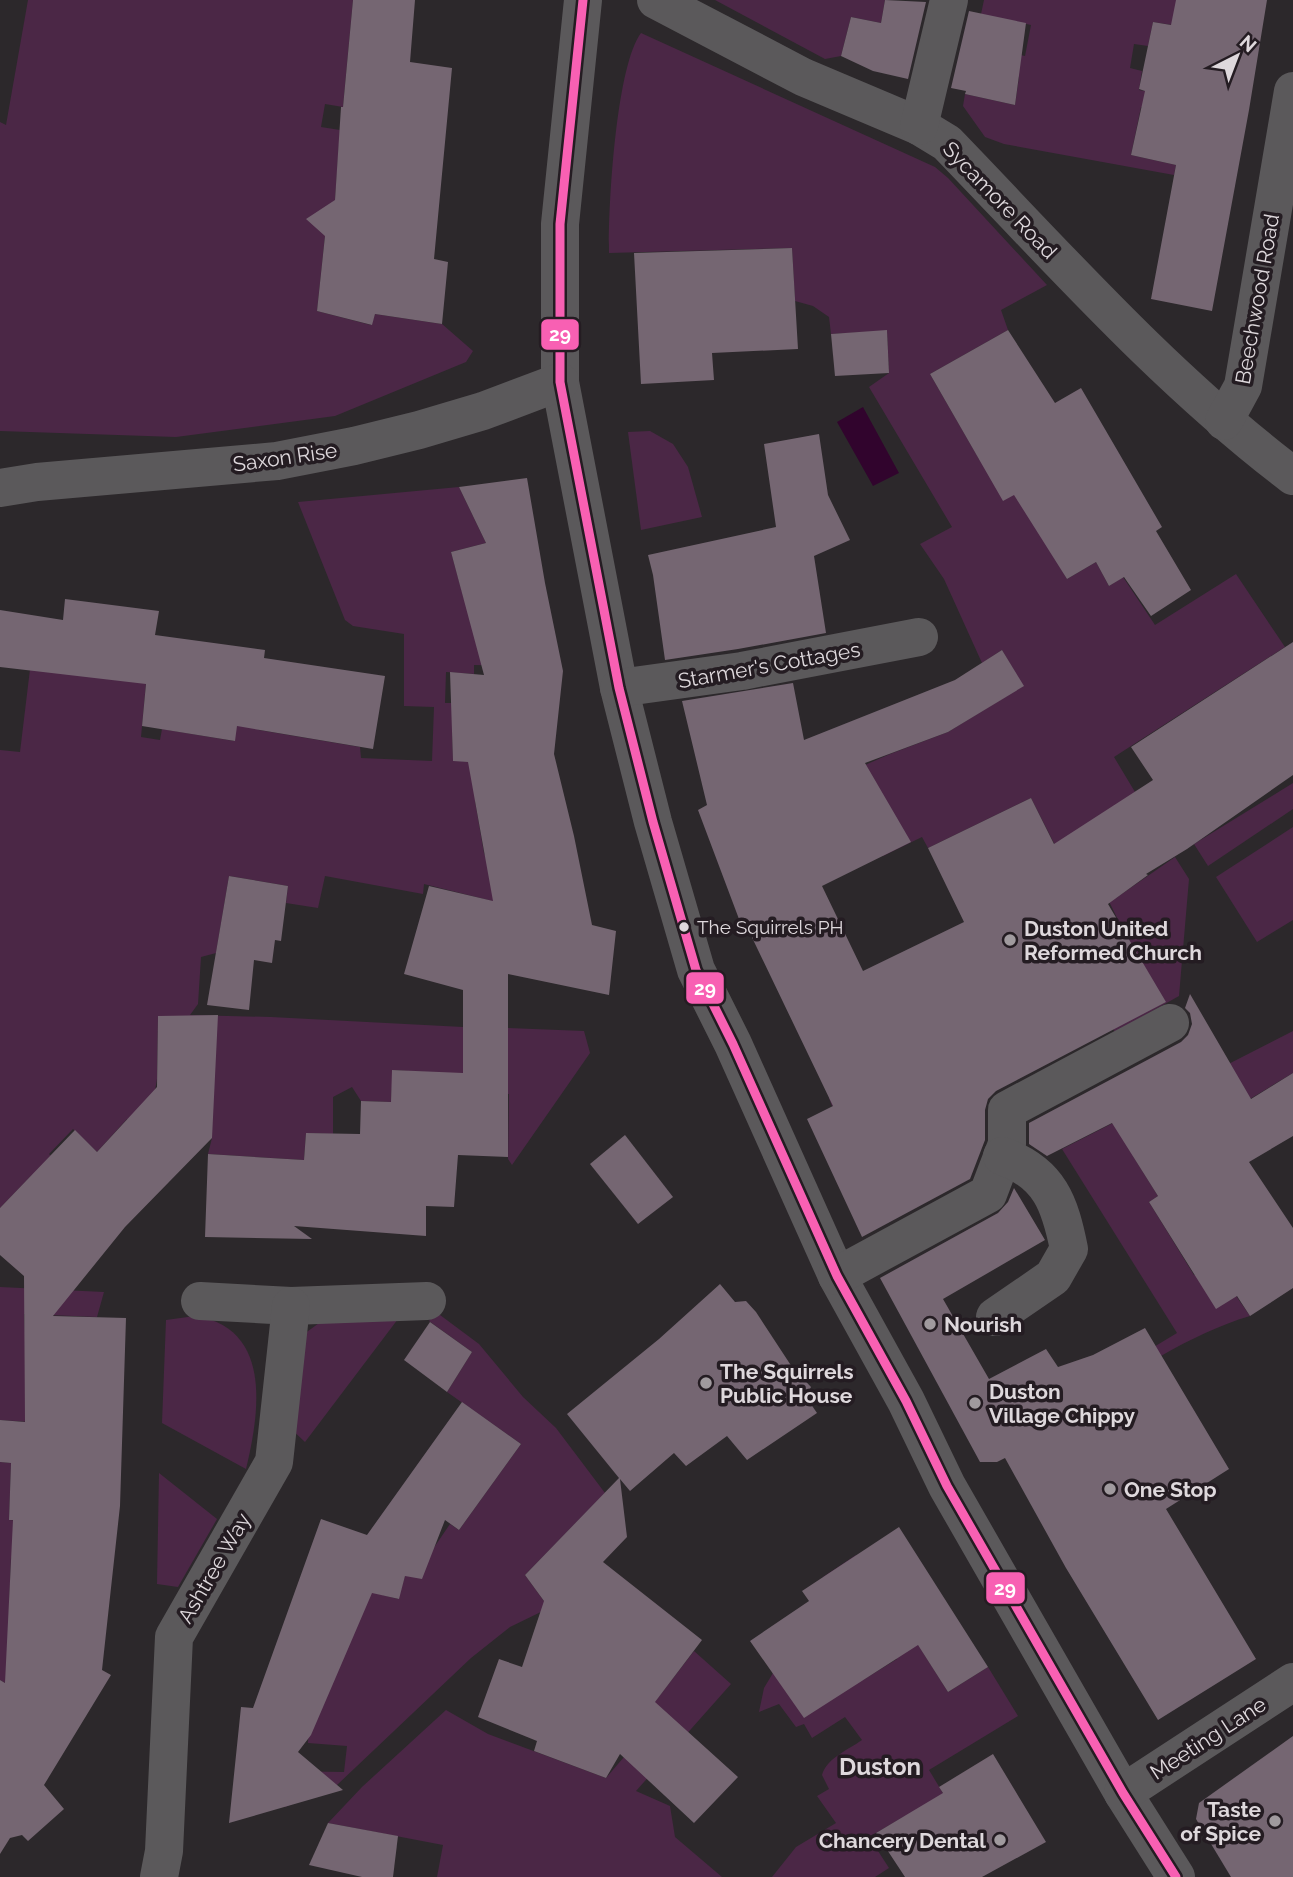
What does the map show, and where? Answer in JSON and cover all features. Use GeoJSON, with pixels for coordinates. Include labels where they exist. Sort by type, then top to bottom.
{"type":"FeatureCollection","features":[{"type":"Feature","properties":{"kind":"street"},"geometry":{"type":"LineString","coordinates":[[583,0],[560,224],[560,382],[619,688],[653,822],[696,970],[739,1056],[837,1276],[906,1401],[947,1486],[1123,1793],[1176,1877]]}},
{"type":"Feature","properties":{"kind":"street","name":"Sycamore Road"},"geometry":{"type":"LineString","coordinates":[[656,0],[803,77],[919,125],[947,143],[1136,340],[1224,421],[1293,476]]}},
{"type":"Feature","properties":{"kind":"street"},"geometry":{"type":"LineString","coordinates":[[919,125],[949,0]]}},
{"type":"Feature","properties":{"kind":"street","name":"Beechwood Road"},"geometry":{"type":"LineString","coordinates":[[1224,421],[1243,386],[1293,91]]}},
{"type":"Feature","properties":{"kind":"street","name":"Saxon Rise"},"geometry":{"type":"LineString","coordinates":[[0,488],[37,482],[277,461],[419,430],[483,411],[560,382]]}},
{"type":"Feature","properties":{"kind":"street","name":"Starmer's Cottages"},"geometry":{"type":"LineString","coordinates":[[619,688],[742,671],[919,637]]}},
{"type":"Feature","properties":{"kind":"street"},"geometry":{"type":"LineString","coordinates":[[837,1276],[988,1194],[1007,1144],[1007,1110],[1170,1023]]}},
{"type":"Feature","properties":{"kind":"street"},"geometry":{"type":"LineString","coordinates":[[995,1317],[1053,1277],[1069,1250],[1062,1212],[1044,1182],[1020,1163],[1002,1156]]}},
{"type":"Feature","properties":{"kind":"street"},"geometry":{"type":"LineString","coordinates":[[200,1301],[291,1306],[427,1301]]}},
{"type":"Feature","properties":{"kind":"street","name":"Ashtree Way"},"geometry":{"type":"LineString","coordinates":[[159,1877],[164,1851],[174,1637],[274,1462],[291,1306]]}},
{"type":"Feature","properties":{"kind":"street","name":"Meeting Lane"},"geometry":{"type":"LineString","coordinates":[[1123,1793],[1293,1682]]}},
{"type":"Feature","properties":{"kind":"shaded area"},"geometry":{"type":"Polygon","coordinates":[[[28,0],[353,0],[343,107],[325,104],[321,127],[340,130],[335,200],[325,236],[317,311],[371,325],[375,314],[442,324],[473,351],[466,362],[335,416],[176,437],[0,431],[0,122],[6,125],[28,0]]]}},
{"type":"Feature","properties":{"kind":"shaded area"},"geometry":{"type":"Polygon","coordinates":[[[715,0],[885,0],[881,23],[851,17],[841,56],[825,59],[715,0]]]}},
{"type":"Feature","properties":{"kind":"shaded area"},"geometry":{"type":"Polygon","coordinates":[[[984,0],[1176,0],[1198,29],[1153,22],[1148,46],[1134,44],[1130,68],[1142,71],[1139,90],[1181,98],[1179,112],[1141,107],[1131,155],[1176,165],[1174,175],[1004,144],[985,137],[963,106],[965,94],[1015,105],[1019,77],[969,67],[973,44],[1025,56],[1031,25],[981,14],[984,0]]]}},
{"type":"Feature","properties":{"kind":"shaded area"},"geometry":{"type":"Polygon","coordinates":[[[641,33],[935,167],[948,178],[1047,285],[1001,310],[1008,330],[930,374],[979,459],[992,452],[1067,579],[1096,562],[1109,586],[1123,577],[1155,625],[1236,574],[1285,647],[1114,757],[1135,792],[1078,838],[1057,849],[1031,798],[928,848],[922,837],[883,856],[872,833],[831,780],[948,732],[1023,686],[1002,650],[982,663],[944,579],[920,544],[952,527],[869,387],[889,373],[887,331],[831,334],[829,317],[813,306],[795,301],[792,248],[609,253],[615,138],[625,75],[632,50],[641,33]]]}},
{"type":"Feature","properties":{"kind":"shaded area"},"geometry":{"type":"Polygon","coordinates":[[[863,407],[899,473],[873,486],[837,422],[863,407]]]}},
{"type":"Feature","properties":{"kind":"shaded area"},"geometry":{"type":"Polygon","coordinates":[[[650,431],[673,444],[688,467],[702,517],[641,530],[628,432],[650,431]]]}},
{"type":"Feature","properties":{"kind":"shaded area"},"geometry":{"type":"Polygon","coordinates":[[[459,487],[486,543],[451,552],[464,599],[529,666],[474,665],[474,674],[446,672],[445,703],[473,703],[452,727],[453,760],[478,763],[475,801],[484,853],[504,904],[424,884],[423,894],[325,876],[318,908],[286,903],[288,886],[229,876],[216,953],[201,957],[198,1004],[190,1015],[463,1027],[463,1063],[508,1028],[584,1031],[590,1053],[512,1165],[508,1159],[509,1094],[461,1092],[424,1072],[393,1070],[391,1102],[361,1101],[352,1087],[333,1097],[333,1134],[306,1133],[304,1160],[208,1154],[212,1138],[189,1016],[158,1016],[157,1079],[147,1137],[127,1119],[97,1152],[73,1129],[49,1154],[74,1178],[55,1197],[32,1175],[0,1208],[0,750],[20,752],[31,661],[146,683],[141,737],[160,740],[162,729],[234,741],[238,717],[259,730],[360,747],[361,758],[432,761],[434,707],[404,706],[404,634],[353,626],[345,620],[298,502],[459,487]]]}},
{"type":"Feature","properties":{"kind":"shaded area"},"geometry":{"type":"Polygon","coordinates":[[[1293,783],[1293,809],[1208,866],[1194,844],[1293,783]]]}},
{"type":"Feature","properties":{"kind":"shaded area"},"geometry":{"type":"Polygon","coordinates":[[[1293,827],[1293,920],[1257,942],[1216,877],[1293,827]]]}},
{"type":"Feature","properties":{"kind":"shaded area"},"geometry":{"type":"Polygon","coordinates":[[[1078,838],[1116,898],[1175,857],[1189,879],[1179,996],[1115,1032],[1096,999],[1132,926],[1041,975],[946,1047],[832,1106],[829,1098],[1121,926],[1078,838]]]}},
{"type":"Feature","properties":{"kind":"shaded area"},"geometry":{"type":"Polygon","coordinates":[[[1293,1031],[1293,1073],[1220,1117],[1133,1156],[1158,1196],[1149,1202],[1194,1275],[1221,1274],[1250,1316],[1205,1333],[1079,1404],[1109,1374],[1177,1333],[1062,1149],[1293,1031]]]}},
{"type":"Feature","properties":{"kind":"shaded area"},"geometry":{"type":"Polygon","coordinates":[[[0,1287],[104,1292],[97,1317],[24,1314],[30,1422],[0,1420],[0,1287]]]}},
{"type":"Feature","properties":{"kind":"shaded area"},"geometry":{"type":"Polygon","coordinates":[[[436,1312],[479,1344],[523,1397],[556,1428],[605,1493],[525,1575],[549,1608],[510,1627],[471,1658],[337,1785],[285,1807],[278,1771],[344,1772],[347,1746],[308,1743],[309,1710],[371,1592],[398,1599],[405,1576],[433,1549],[450,1524],[459,1530],[521,1444],[447,1392],[472,1352],[429,1321],[436,1312]]]}},
{"type":"Feature","properties":{"kind":"shaded area"},"geometry":{"type":"Polygon","coordinates":[[[401,1315],[305,1442],[289,1427],[304,1334],[326,1318],[401,1315]]]}},
{"type":"Feature","properties":{"kind":"shaded area"},"geometry":{"type":"Polygon","coordinates":[[[195,1316],[220,1324],[237,1337],[249,1354],[255,1375],[256,1398],[255,1422],[246,1469],[162,1423],[166,1320],[195,1316]]]}},
{"type":"Feature","properties":{"kind":"shaded area"},"geometry":{"type":"Polygon","coordinates":[[[0,1462],[11,1463],[9,1520],[40,1522],[11,1558],[9,1608],[62,1614],[17,1690],[0,1680],[0,1462]]]}},
{"type":"Feature","properties":{"kind":"shaded area"},"geometry":{"type":"Polygon","coordinates":[[[159,1473],[217,1519],[178,1587],[157,1584],[159,1473]]]}},
{"type":"Feature","properties":{"kind":"shaded area"},"geometry":{"type":"Polygon","coordinates":[[[856,1555],[883,1596],[863,1680],[897,1659],[888,1643],[917,1643],[948,1692],[988,1667],[1018,1716],[929,1770],[967,1833],[905,1816],[869,1837],[889,1868],[875,1877],[772,1877],[796,1847],[836,1823],[817,1796],[829,1789],[822,1775],[833,1759],[862,1740],[845,1717],[812,1738],[804,1724],[796,1727],[779,1704],[759,1712],[764,1688],[773,1673],[852,1622],[823,1577],[856,1555]]]}},
{"type":"Feature","properties":{"kind":"shaded area"},"geometry":{"type":"Polygon","coordinates":[[[694,1651],[731,1684],[636,1791],[670,1806],[675,1837],[722,1877],[437,1877],[443,1845],[328,1823],[362,1787],[446,1710],[488,1734],[606,1778],[642,1736],[633,1730],[694,1651]]]}},
{"type":"Feature","properties":{"kind":"building"},"geometry":{"type":"Polygon","coordinates":[[[353,0],[415,0],[410,62],[452,68],[434,259],[448,262],[442,324],[375,314],[372,325],[317,311],[325,236],[306,219],[335,200],[341,107],[353,0]]]}},
{"type":"Feature","properties":{"kind":"building"},"geometry":{"type":"Polygon","coordinates":[[[885,0],[926,2],[908,79],[873,71],[841,56],[851,17],[881,23],[885,0]]]}},
{"type":"Feature","properties":{"kind":"building"},"geometry":{"type":"Polygon","coordinates":[[[1176,0],[1267,0],[1212,311],[1151,299],[1176,165],[1131,155],[1145,91],[1139,89],[1153,22],[1171,25],[1176,0]]]}},
{"type":"Feature","properties":{"kind":"building"},"geometry":{"type":"Polygon","coordinates":[[[969,11],[1026,23],[1015,105],[965,94],[966,91],[951,88],[969,11]]]}},
{"type":"Feature","properties":{"kind":"building"},"geometry":{"type":"Polygon","coordinates":[[[792,248],[798,349],[712,353],[714,380],[641,384],[634,253],[792,248]]]}},
{"type":"Feature","properties":{"kind":"building"},"geometry":{"type":"Polygon","coordinates":[[[887,330],[889,373],[835,376],[831,334],[887,330]]]}},
{"type":"Feature","properties":{"kind":"building"},"geometry":{"type":"Polygon","coordinates":[[[1008,330],[1055,403],[1081,388],[1162,527],[1156,531],[1191,590],[1151,616],[1124,577],[1109,586],[1096,562],[1067,579],[1014,495],[1003,501],[930,374],[1008,330]]]}},
{"type":"Feature","properties":{"kind":"building"},"geometry":{"type":"Polygon","coordinates":[[[819,434],[828,495],[850,540],[814,556],[826,633],[665,660],[648,555],[776,527],[764,444],[819,434]]]}},
{"type":"Feature","properties":{"kind":"building"},"geometry":{"type":"Polygon","coordinates":[[[527,478],[563,671],[554,754],[592,925],[616,931],[609,995],[508,974],[508,1157],[458,1155],[454,1207],[426,1206],[426,1236],[294,1226],[312,1239],[205,1237],[208,1154],[304,1160],[306,1133],[360,1134],[361,1101],[391,1102],[392,1070],[463,1073],[463,990],[404,974],[429,886],[493,901],[468,762],[453,761],[450,672],[484,675],[451,552],[486,543],[459,487],[527,478]]]}},
{"type":"Feature","properties":{"kind":"building"},"geometry":{"type":"Polygon","coordinates":[[[65,599],[159,611],[155,635],[265,650],[264,658],[385,676],[373,749],[237,726],[235,741],[142,726],[146,684],[0,667],[0,610],[63,620],[65,599]]]}},
{"type":"Feature","properties":{"kind":"building"},"geometry":{"type":"Polygon","coordinates":[[[1293,642],[1293,775],[1187,849],[1146,874],[1148,875],[1108,904],[1166,1002],[996,1091],[988,1099],[985,1110],[985,1140],[970,1179],[862,1237],[807,1119],[833,1106],[746,925],[742,927],[698,810],[707,805],[682,701],[793,683],[804,740],[955,680],[1002,650],[1024,686],[948,732],[865,763],[911,842],[822,886],[863,971],[964,922],[928,848],[1031,798],[1054,844],[1153,780],[1131,747],[1293,642]]]}},
{"type":"Feature","properties":{"kind":"building"},"geometry":{"type":"Polygon","coordinates":[[[229,876],[288,886],[281,941],[275,940],[272,963],[254,960],[249,1010],[207,1005],[229,876]]]}},
{"type":"Feature","properties":{"kind":"building"},"geometry":{"type":"Polygon","coordinates":[[[1190,994],[1251,1099],[1293,1073],[1293,1136],[1249,1162],[1293,1228],[1293,1288],[1250,1316],[1237,1296],[1216,1309],[1149,1202],[1158,1196],[1112,1123],[1047,1156],[1029,1144],[1029,1123],[1181,1042],[1188,1035],[1192,1024],[1190,1013],[1185,1008],[1190,994]]]}},
{"type":"Feature","properties":{"kind":"building"},"geometry":{"type":"Polygon","coordinates":[[[218,1015],[212,1138],[125,1227],[53,1316],[126,1318],[120,1506],[102,1670],[111,1675],[44,1785],[64,1809],[28,1841],[22,1835],[10,1838],[0,1854],[0,1680],[5,1683],[13,1520],[9,1520],[11,1463],[0,1462],[0,1420],[25,1422],[24,1276],[0,1255],[0,1208],[75,1130],[97,1152],[157,1087],[158,1016],[218,1015]]]}},
{"type":"Feature","properties":{"kind":"building"},"geometry":{"type":"Polygon","coordinates":[[[625,1135],[673,1197],[638,1224],[590,1164],[625,1135]]]}},
{"type":"Feature","properties":{"kind":"building"},"geometry":{"type":"Polygon","coordinates":[[[1014,1188],[1045,1240],[943,1299],[989,1379],[1046,1349],[1058,1367],[1093,1355],[1145,1328],[1229,1469],[1166,1509],[1256,1659],[1158,1720],[1066,1568],[1005,1458],[997,1462],[980,1462],[880,1278],[998,1213],[1008,1202],[1014,1188]]]}},
{"type":"Feature","properties":{"kind":"building"},"geometry":{"type":"Polygon","coordinates":[[[720,1284],[735,1302],[746,1301],[756,1312],[792,1367],[811,1387],[806,1397],[817,1413],[747,1460],[727,1436],[686,1466],[674,1453],[630,1491],[620,1479],[627,1537],[603,1562],[702,1640],[655,1702],[738,1777],[694,1823],[620,1754],[606,1778],[534,1751],[537,1741],[478,1717],[499,1659],[522,1667],[544,1601],[525,1575],[619,1478],[567,1414],[659,1339],[720,1284]]]}},
{"type":"Feature","properties":{"kind":"building"},"geometry":{"type":"Polygon","coordinates":[[[430,1322],[472,1352],[447,1392],[404,1360],[430,1322]]]}},
{"type":"Feature","properties":{"kind":"building"},"geometry":{"type":"Polygon","coordinates":[[[462,1402],[521,1444],[459,1530],[445,1520],[422,1579],[405,1576],[399,1599],[372,1593],[311,1735],[298,1752],[343,1790],[229,1823],[241,1707],[253,1708],[321,1519],[367,1535],[462,1402]]]}},
{"type":"Feature","properties":{"kind":"building"},"geometry":{"type":"Polygon","coordinates":[[[899,1527],[988,1667],[948,1692],[918,1645],[804,1718],[750,1641],[809,1601],[802,1591],[899,1527]]]}},
{"type":"Feature","properties":{"kind":"building"},"geometry":{"type":"Polygon","coordinates":[[[1293,1736],[1293,1877],[1231,1877],[1196,1819],[1199,1803],[1293,1736]]]}},
{"type":"Feature","properties":{"kind":"building"},"geometry":{"type":"Polygon","coordinates":[[[993,1754],[1046,1842],[982,1877],[905,1877],[876,1833],[943,1793],[939,1787],[993,1754]]]}},
{"type":"Feature","properties":{"kind":"building"},"geometry":{"type":"Polygon","coordinates":[[[328,1823],[398,1836],[393,1877],[362,1877],[309,1865],[328,1823]]]}},
{"type":"Feature","properties":{"kind":"transit line","name":"29"},"geometry":{"type":"LineString","coordinates":[[583,0],[560,224],[560,382],[619,688],[653,822],[696,970],[733,1044],[837,1276],[906,1401],[947,1486],[1123,1793],[1176,1877]]}},
{"type":"Feature","properties":{"kind":"place","name":"The Squirrels PH"},"geometry":{"type":"Point","coordinates":[684,927]}},
{"type":"Feature","properties":{"kind":"place","name":"Duston United Reformed Church"},"geometry":{"type":"Point","coordinates":[1010,940]}},
{"type":"Feature","properties":{"kind":"place","name":"Nourish"},"geometry":{"type":"Point","coordinates":[930,1324]}},
{"type":"Feature","properties":{"kind":"place","name":"The Squirrels Public House"},"geometry":{"type":"Point","coordinates":[706,1383]}},
{"type":"Feature","properties":{"kind":"place","name":"Duston Village Chippy"},"geometry":{"type":"Point","coordinates":[975,1403]}},
{"type":"Feature","properties":{"kind":"place","name":"One Stop"},"geometry":{"type":"Point","coordinates":[1110,1489]}},
{"type":"Feature","properties":{"kind":"place","name":"Taste of Spice"},"geometry":{"type":"Point","coordinates":[1275,1821]}},
{"type":"Feature","properties":{"kind":"place","name":"Chancery Dental"},"geometry":{"type":"Point","coordinates":[1000,1840]}},
{"type":"Feature","properties":{"kind":"district","name":"Duston"},"geometry":{"type":"Point","coordinates":[880,1766]}}]}
